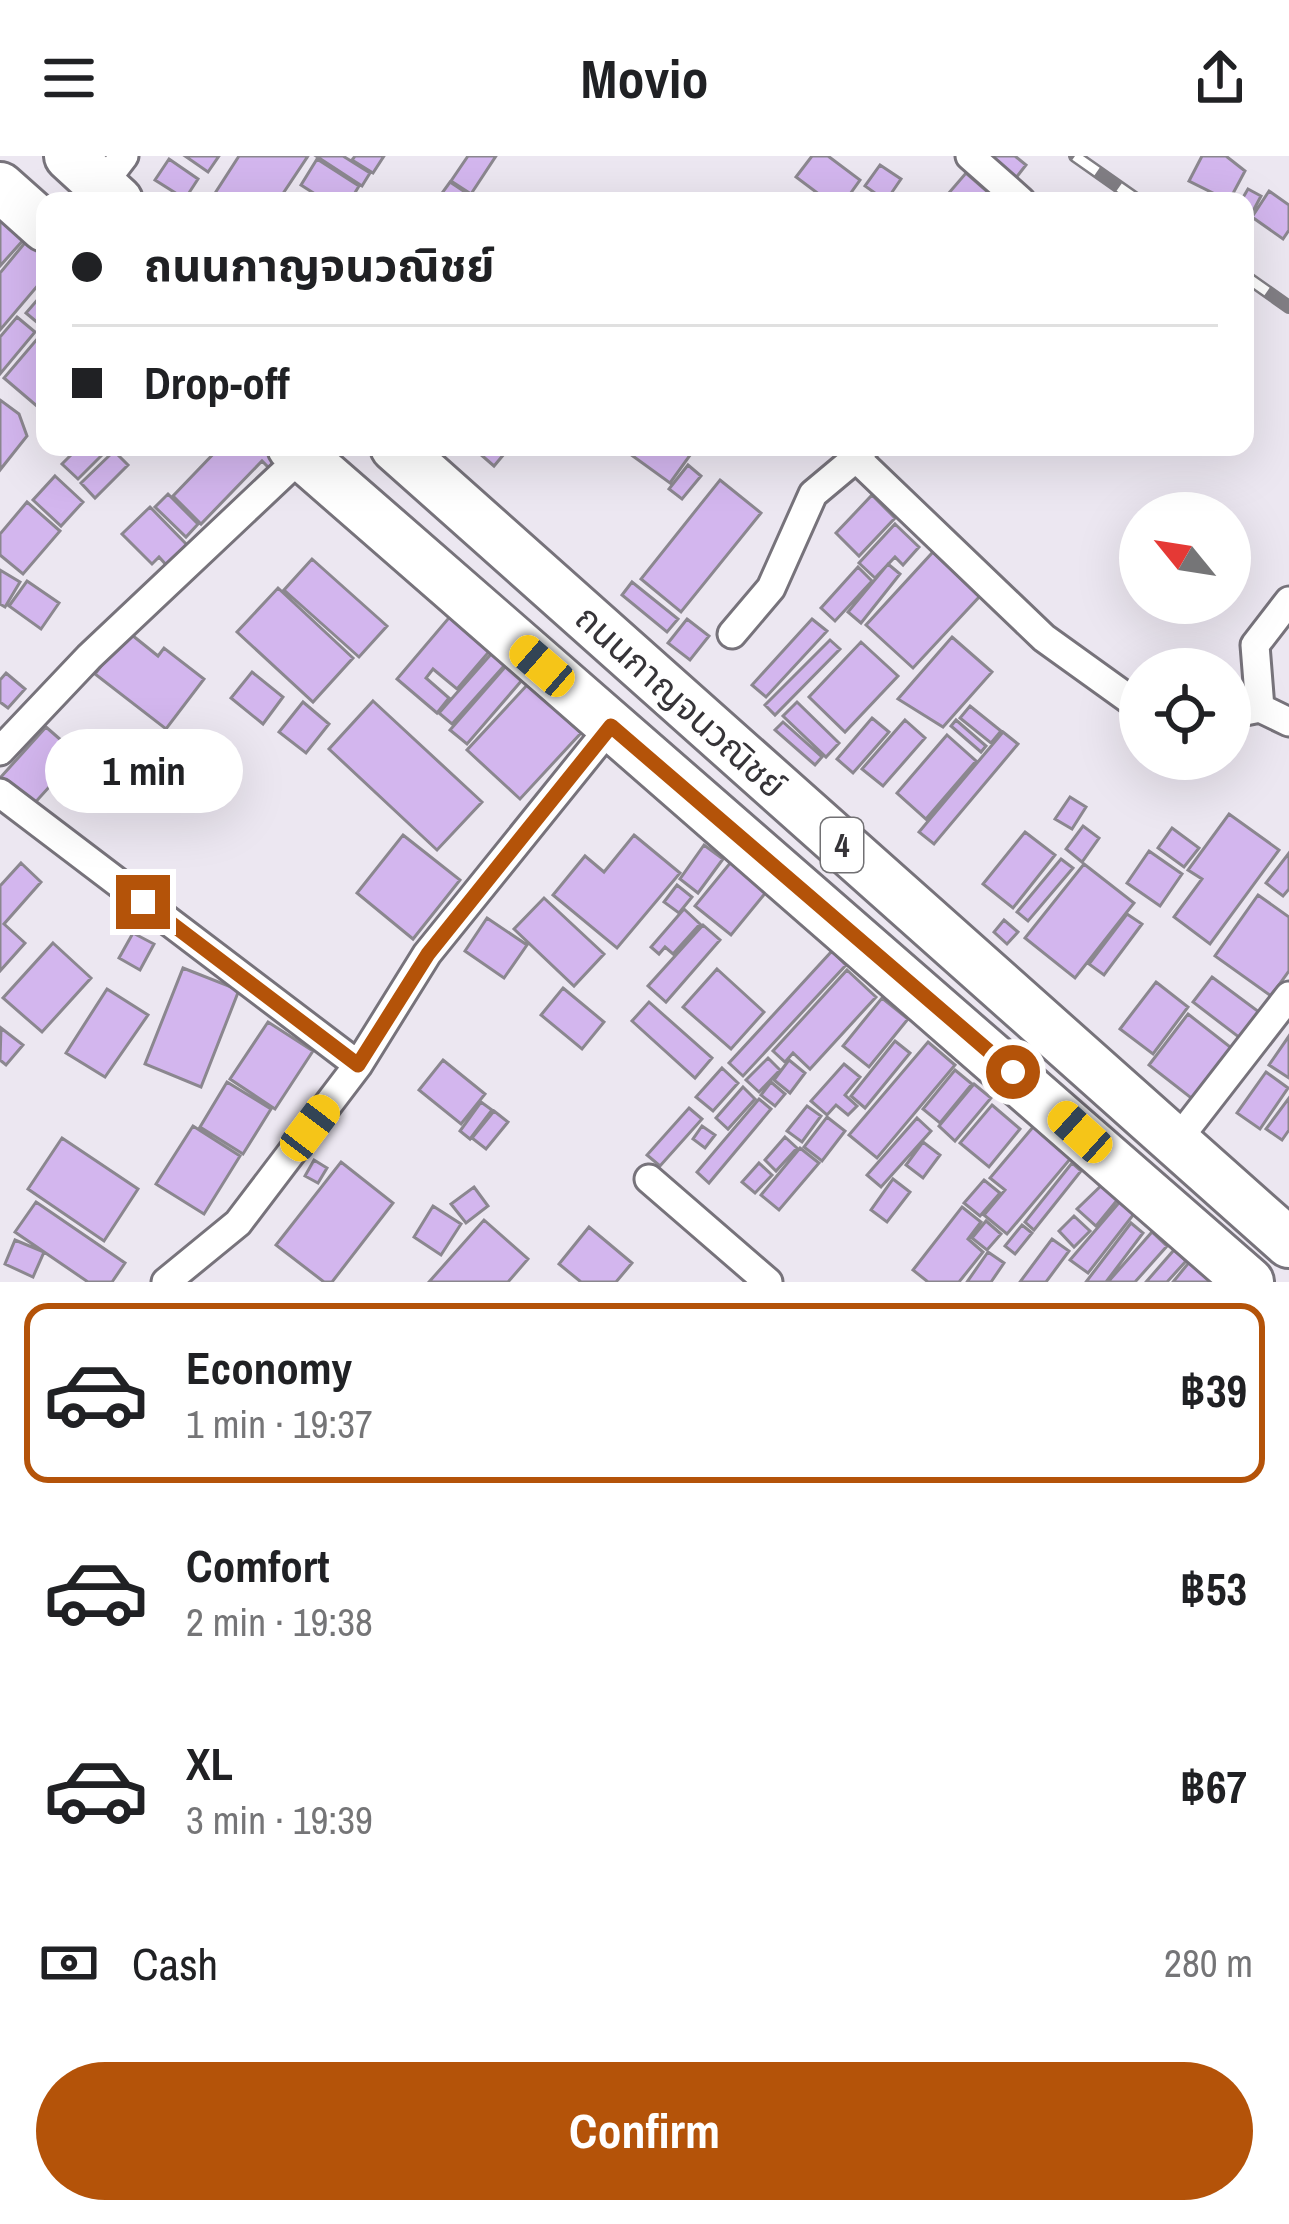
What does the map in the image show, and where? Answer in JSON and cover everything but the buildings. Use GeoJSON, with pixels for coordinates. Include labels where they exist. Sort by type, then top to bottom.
{"type":"FeatureCollection","features":[{"type":"Feature","properties":{"kind":"highway"},"geometry":{"type":"LineString","coordinates":[[0,187],[36,219]]}},
{"type":"Feature","properties":{"kind":"highway","name":"ถนนกาญจนวณิชย์"},"geometry":{"type":"LineString","coordinates":[[303,456],[912,982],[1249,1282]]}},
{"type":"Feature","properties":{"kind":"highway","name":"ถนนกาญจนวณิชย์"},"geometry":{"type":"LineString","coordinates":[[405,456],[1289,1243]]}},
{"type":"Feature","properties":{"kind":"street"},"geometry":{"type":"LineString","coordinates":[[970,156],[1011,192]]}},
{"type":"Feature","properties":{"kind":"street"},"geometry":{"type":"LineString","coordinates":[[0,751],[292,456]]}},
{"type":"Feature","properties":{"kind":"street"},"geometry":{"type":"LineString","coordinates":[[732,634],[772,588],[813,494],[856,456]]}},
{"type":"Feature","properties":{"kind":"street"},"geometry":{"type":"LineString","coordinates":[[865,456],[1044,638],[1119,692]]}},
{"type":"Feature","properties":{"kind":"street"},"geometry":{"type":"LineString","coordinates":[[1260,707],[1255,646],[1289,601]]}},
{"type":"Feature","properties":{"kind":"street"},"geometry":{"type":"LineString","coordinates":[[1251,709],[1260,707],[1289,722]]}},
{"type":"Feature","properties":{"kind":"street"},"geometry":{"type":"LineString","coordinates":[[166,1282],[238,1222],[358,1065],[428,954],[611,726]]}},
{"type":"Feature","properties":{"kind":"street"},"geometry":{"type":"LineString","coordinates":[[0,794],[358,1065]]}},
{"type":"Feature","properties":{"kind":"street"},"geometry":{"type":"LineString","coordinates":[[1175,1143],[1289,996]]}},
{"type":"Feature","properties":{"kind":"street"},"geometry":{"type":"LineString","coordinates":[[649,1179],[767,1282]]}},
{"type":"Feature","properties":{"kind":"railway"},"geometry":{"type":"LineString","coordinates":[[1075,156],[1126,192]]}},
{"type":"Feature","properties":{"kind":"railway"},"geometry":{"type":"LineString","coordinates":[[1254,282],[1289,307]]}},
{"type":"Feature","properties":{"kind":"route"},"geometry":{"type":"LineString","coordinates":[[143,902],[358,1065],[428,954],[611,726],[1013,1072]]}}]}
